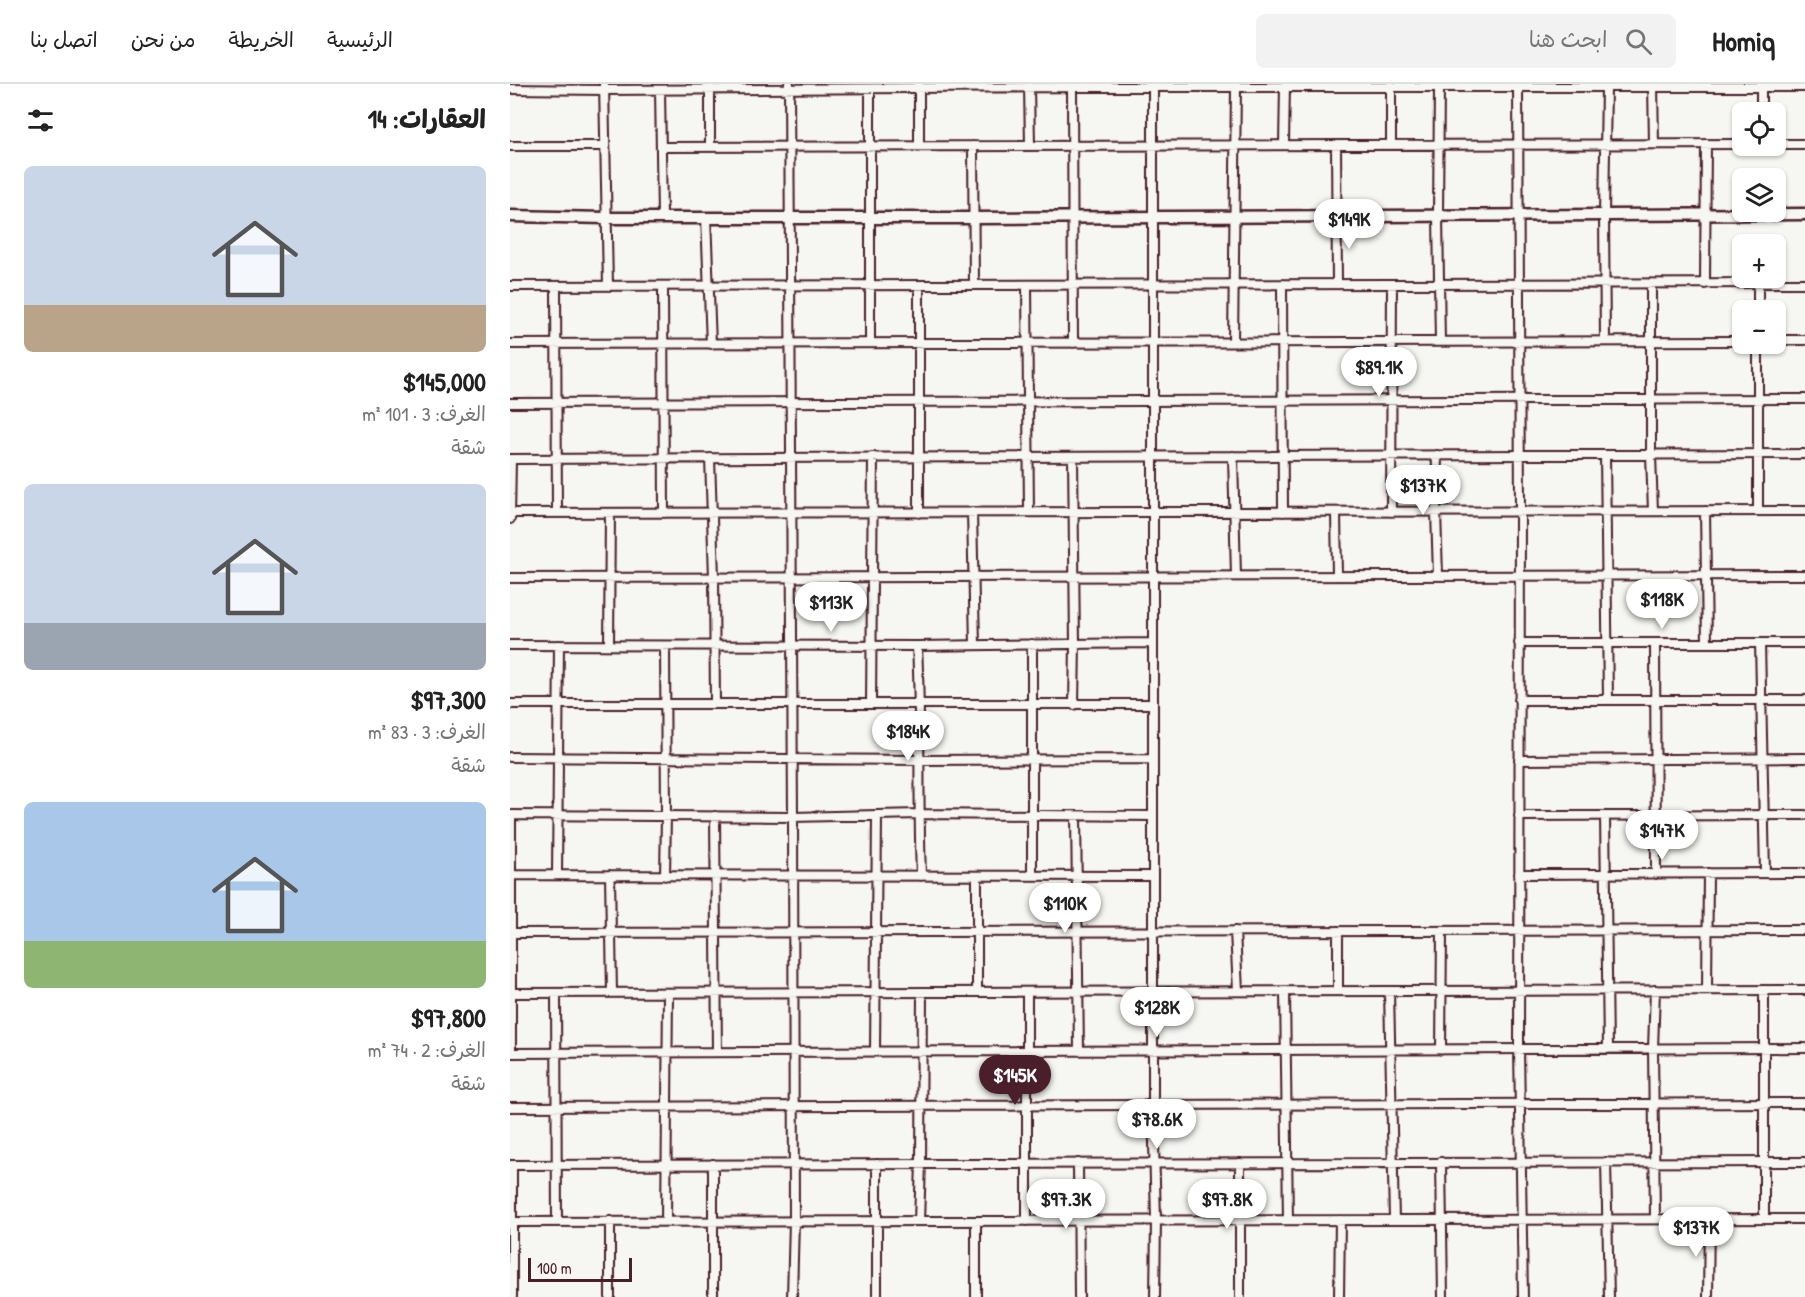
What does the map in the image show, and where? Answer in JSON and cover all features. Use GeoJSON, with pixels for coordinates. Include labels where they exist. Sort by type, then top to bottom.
{"type":"FeatureCollection","features":[{"type":"Feature","properties":{"kind":"street"},"geometry":{"type":"LineString","coordinates":[[1761,85],[1761,102]]}},
{"type":"Feature","properties":{"kind":"street"},"geometry":{"type":"LineString","coordinates":[[510,89],[604,87],[660,90],[710,87],[789,87],[870,89],[919,86],[1236,88],[1761,85],[1805,87]]}},
{"type":"Feature","properties":{"kind":"street"},"geometry":{"type":"LineString","coordinates":[[919,86],[920,146]]}},
{"type":"Feature","properties":{"kind":"street"},"geometry":{"type":"LineString","coordinates":[[1029,86],[1030,146]]}},
{"type":"Feature","properties":{"kind":"street"},"geometry":{"type":"LineString","coordinates":[[1153,86],[1152,643],[1155,1297]]}},
{"type":"Feature","properties":{"kind":"street"},"geometry":{"type":"LineString","coordinates":[[1284,145],[1285,86]]}},
{"type":"Feature","properties":{"kind":"street"},"geometry":{"type":"LineString","coordinates":[[1391,86],[1391,145]]}},
{"type":"Feature","properties":{"kind":"street"},"geometry":{"type":"LineString","coordinates":[[1518,86],[1519,1049],[1523,1297]]}},
{"type":"Feature","properties":{"kind":"street"},"geometry":{"type":"LineString","coordinates":[[1653,86],[1654,144]]}},
{"type":"Feature","properties":{"kind":"street"},"geometry":{"type":"LineString","coordinates":[[604,87],[608,286]]}},
{"type":"Feature","properties":{"kind":"street"},"geometry":{"type":"LineString","coordinates":[[710,87],[710,147]]}},
{"type":"Feature","properties":{"kind":"street"},"geometry":{"type":"LineString","coordinates":[[789,87],[793,816],[794,1221],[792,1297]]}},
{"type":"Feature","properties":{"kind":"street"},"geometry":{"type":"LineString","coordinates":[[1072,87],[1073,343]]}},
{"type":"Feature","properties":{"kind":"street"},"geometry":{"type":"LineString","coordinates":[[1439,87],[1440,342]]}},
{"type":"Feature","properties":{"kind":"street"},"geometry":{"type":"LineString","coordinates":[[1605,341],[1606,87]]}},
{"type":"Feature","properties":{"kind":"street"},"geometry":{"type":"LineString","coordinates":[[1233,342],[1236,88]]}},
{"type":"Feature","properties":{"kind":"street"},"geometry":{"type":"LineString","coordinates":[[870,89],[870,343]]}},
{"type":"Feature","properties":{"kind":"street"},"geometry":{"type":"LineString","coordinates":[[660,90],[662,217]]}},
{"type":"Feature","properties":{"kind":"street"},"geometry":{"type":"LineString","coordinates":[[1705,284],[1706,144]]}},
{"type":"Feature","properties":{"kind":"street"},"geometry":{"type":"LineString","coordinates":[[661,147],[1732,144]]}},
{"type":"Feature","properties":{"kind":"street"},"geometry":{"type":"LineString","coordinates":[[1786,144],[1805,144]]}},
{"type":"Feature","properties":{"kind":"street"},"geometry":{"type":"LineString","coordinates":[[1336,145],[1337,285]]}},
{"type":"Feature","properties":{"kind":"street"},"geometry":{"type":"LineString","coordinates":[[510,146],[604,146]]}},
{"type":"Feature","properties":{"kind":"street"},"geometry":{"type":"LineString","coordinates":[[973,146],[974,285]]}},
{"type":"Feature","properties":{"kind":"street"},"geometry":{"type":"LineString","coordinates":[[510,216],[972,218],[1805,214]]}},
{"type":"Feature","properties":{"kind":"street"},"geometry":{"type":"LineString","coordinates":[[706,217],[711,344]]}},
{"type":"Feature","properties":{"kind":"street"},"geometry":{"type":"LineString","coordinates":[[1391,512],[1392,284]]}},
{"type":"Feature","properties":{"kind":"street"},"geometry":{"type":"LineString","coordinates":[[1651,284],[1653,511]]}},
{"type":"Feature","properties":{"kind":"street"},"geometry":{"type":"LineString","coordinates":[[510,286],[1732,284]]}},
{"type":"Feature","properties":{"kind":"street"},"geometry":{"type":"LineString","coordinates":[[1786,284],[1805,284]]}},
{"type":"Feature","properties":{"kind":"street"},"geometry":{"type":"LineString","coordinates":[[919,285],[917,402],[919,513]]}},
{"type":"Feature","properties":{"kind":"street"},"geometry":{"type":"LineString","coordinates":[[1027,285],[1029,512]]}},
{"type":"Feature","properties":{"kind":"street"},"geometry":{"type":"LineString","coordinates":[[1282,285],[1283,512]]}},
{"type":"Feature","properties":{"kind":"street"},"geometry":{"type":"LineString","coordinates":[[555,286],[557,513]]}},
{"type":"Feature","properties":{"kind":"street"},"geometry":{"type":"LineString","coordinates":[[663,286],[664,513]]}},
{"type":"Feature","properties":{"kind":"street"},"geometry":{"type":"LineString","coordinates":[[510,344],[1732,340]]}},
{"type":"Feature","properties":{"kind":"street"},"geometry":{"type":"LineString","coordinates":[[1786,340],[1805,340]]}},
{"type":"Feature","properties":{"kind":"street"},"geometry":{"type":"LineString","coordinates":[[1758,354],[1758,511]]}},
{"type":"Feature","properties":{"kind":"street"},"geometry":{"type":"LineString","coordinates":[[510,403],[1805,399]]}},
{"type":"Feature","properties":{"kind":"street"},"geometry":{"type":"LineString","coordinates":[[510,519],[511,459],[1805,454]]}},
{"type":"Feature","properties":{"kind":"street"},"geometry":{"type":"LineString","coordinates":[[1437,455],[1438,576]]}},
{"type":"Feature","properties":{"kind":"street"},"geometry":{"type":"LineString","coordinates":[[1605,455],[1608,700]]}},
{"type":"Feature","properties":{"kind":"street"},"geometry":{"type":"LineString","coordinates":[[1233,456],[1236,576]]}},
{"type":"Feature","properties":{"kind":"street"},"geometry":{"type":"LineString","coordinates":[[871,704],[873,457]]}},
{"type":"Feature","properties":{"kind":"street"},"geometry":{"type":"LineString","coordinates":[[1073,457],[1074,705]]}},
{"type":"Feature","properties":{"kind":"street"},"geometry":{"type":"LineString","coordinates":[[710,458],[715,704]]}},
{"type":"Feature","properties":{"kind":"street"},"geometry":{"type":"LineString","coordinates":[[1705,511],[1707,643]]}},
{"type":"Feature","properties":{"kind":"street"},"geometry":{"type":"LineString","coordinates":[[510,513],[1805,511]]}},
{"type":"Feature","properties":{"kind":"street"},"geometry":{"type":"LineString","coordinates":[[972,512],[975,645]]}},
{"type":"Feature","properties":{"kind":"street"},"geometry":{"type":"LineString","coordinates":[[1336,512],[1337,576]]}},
{"type":"Feature","properties":{"kind":"street"},"geometry":{"type":"LineString","coordinates":[[609,645],[610,513]]}},
{"type":"Feature","properties":{"kind":"street"},"geometry":{"type":"LineString","coordinates":[[510,578],[1805,575]]}},
{"type":"Feature","properties":{"kind":"street"},"geometry":{"type":"LineString","coordinates":[[510,645],[917,646],[1152,643]]}},
{"type":"Feature","properties":{"kind":"street"},"geometry":{"type":"LineString","coordinates":[[1519,643],[1805,643]]}},
{"type":"Feature","properties":{"kind":"street"},"geometry":{"type":"LineString","coordinates":[[1655,643],[1656,874]]}},
{"type":"Feature","properties":{"kind":"street"},"geometry":{"type":"LineString","coordinates":[[1760,643],[1765,873]]}},
{"type":"Feature","properties":{"kind":"street"},"geometry":{"type":"LineString","coordinates":[[1032,644],[1032,876]]}},
{"type":"Feature","properties":{"kind":"street"},"geometry":{"type":"LineString","coordinates":[[557,875],[559,645]]}},
{"type":"Feature","properties":{"kind":"street"},"geometry":{"type":"LineString","coordinates":[[665,646],[665,876]]}},
{"type":"Feature","properties":{"kind":"street"},"geometry":{"type":"LineString","coordinates":[[917,646],[921,760],[919,814],[921,876]]}},
{"type":"Feature","properties":{"kind":"street"},"geometry":{"type":"LineString","coordinates":[[1519,700],[1805,700]]}},
{"type":"Feature","properties":{"kind":"street"},"geometry":{"type":"LineString","coordinates":[[510,704],[1153,704]]}},
{"type":"Feature","properties":{"kind":"street"},"geometry":{"type":"LineString","coordinates":[[510,757],[1153,759]]}},
{"type":"Feature","properties":{"kind":"street"},"geometry":{"type":"LineString","coordinates":[[1519,760],[1805,759]]}},
{"type":"Feature","properties":{"kind":"street"},"geometry":{"type":"LineString","coordinates":[[1153,816],[510,815],[511,1053],[1805,1048]]}},
{"type":"Feature","properties":{"kind":"street"},"geometry":{"type":"LineString","coordinates":[[715,816],[717,1052]]}},
{"type":"Feature","properties":{"kind":"street"},"geometry":{"type":"LineString","coordinates":[[875,1052],[877,816]]}},
{"type":"Feature","properties":{"kind":"street"},"geometry":{"type":"LineString","coordinates":[[1076,816],[1079,1051]]}},
{"type":"Feature","properties":{"kind":"street"},"geometry":{"type":"LineString","coordinates":[[1519,816],[1805,816]]}},
{"type":"Feature","properties":{"kind":"street"},"geometry":{"type":"LineString","coordinates":[[1605,816],[1608,1049]]}},
{"type":"Feature","properties":{"kind":"street"},"geometry":{"type":"LineString","coordinates":[[1707,990],[1708,873]]}},
{"type":"Feature","properties":{"kind":"street"},"geometry":{"type":"LineString","coordinates":[[1519,874],[1805,873]]}},
{"type":"Feature","properties":{"kind":"street"},"geometry":{"type":"LineString","coordinates":[[510,875],[1153,876]]}},
{"type":"Feature","properties":{"kind":"street"},"geometry":{"type":"LineString","coordinates":[[610,875],[612,993]]}},
{"type":"Feature","properties":{"kind":"street"},"geometry":{"type":"LineString","coordinates":[[977,876],[977,992]]}},
{"type":"Feature","properties":{"kind":"street"},"geometry":{"type":"LineString","coordinates":[[510,933],[1805,930]]}},
{"type":"Feature","properties":{"kind":"street"},"geometry":{"type":"LineString","coordinates":[[1235,931],[1238,991]]}},
{"type":"Feature","properties":{"kind":"street"},"geometry":{"type":"LineString","coordinates":[[1338,931],[1338,991]]}},
{"type":"Feature","properties":{"kind":"street"},"geometry":{"type":"LineString","coordinates":[[1441,1050],[1442,931]]}},
{"type":"Feature","properties":{"kind":"street"},"geometry":{"type":"LineString","coordinates":[[1654,1219],[1655,990]]}},
{"type":"Feature","properties":{"kind":"street"},"geometry":{"type":"LineString","coordinates":[[1764,990],[1764,1219]]}},
{"type":"Feature","properties":{"kind":"street"},"geometry":{"type":"LineString","coordinates":[[510,993],[1805,990]]}},
{"type":"Feature","properties":{"kind":"street"},"geometry":{"type":"LineString","coordinates":[[1285,991],[1288,1220]]}},
{"type":"Feature","properties":{"kind":"street"},"geometry":{"type":"LineString","coordinates":[[1389,991],[1394,1220]]}},
{"type":"Feature","properties":{"kind":"street"},"geometry":{"type":"LineString","coordinates":[[919,1221],[922,992]]}},
{"type":"Feature","properties":{"kind":"street"},"geometry":{"type":"LineString","coordinates":[[1027,992],[1029,1051],[1027,1221]]}},
{"type":"Feature","properties":{"kind":"street"},"geometry":{"type":"LineString","coordinates":[[555,993],[557,1222]]}},
{"type":"Feature","properties":{"kind":"street"},"geometry":{"type":"LineString","coordinates":[[666,1221],[668,993]]}},
{"type":"Feature","properties":{"kind":"street"},"geometry":{"type":"LineString","coordinates":[[510,1107],[1805,1103]]}},
{"type":"Feature","properties":{"kind":"street"},"geometry":{"type":"LineString","coordinates":[[1441,1162],[1443,1297]]}},
{"type":"Feature","properties":{"kind":"street"},"geometry":{"type":"LineString","coordinates":[[1606,1162],[1609,1297]]}},
{"type":"Feature","properties":{"kind":"street"},"geometry":{"type":"LineString","coordinates":[[512,1297],[511,1165],[1805,1162]]}},
{"type":"Feature","properties":{"kind":"street"},"geometry":{"type":"LineString","coordinates":[[1078,1163],[1078,1297]]}},
{"type":"Feature","properties":{"kind":"street"},"geometry":{"type":"LineString","coordinates":[[1240,1163],[1240,1297]]}},
{"type":"Feature","properties":{"kind":"street"},"geometry":{"type":"LineString","coordinates":[[712,1297],[713,1164]]}},
{"type":"Feature","properties":{"kind":"street"},"geometry":{"type":"LineString","coordinates":[[877,1164],[877,1297]]}},
{"type":"Feature","properties":{"kind":"street"},"geometry":{"type":"LineString","coordinates":[[1708,1297],[1709,1219]]}},
{"type":"Feature","properties":{"kind":"street"},"geometry":{"type":"LineString","coordinates":[[511,1222],[1805,1219]]}},
{"type":"Feature","properties":{"kind":"street"},"geometry":{"type":"LineString","coordinates":[[1339,1297],[1340,1220]]}},
{"type":"Feature","properties":{"kind":"street"},"geometry":{"type":"LineString","coordinates":[[610,1221],[610,1297]]}},
{"type":"Feature","properties":{"kind":"street"},"geometry":{"type":"LineString","coordinates":[[976,1221],[976,1297]]}}]}
